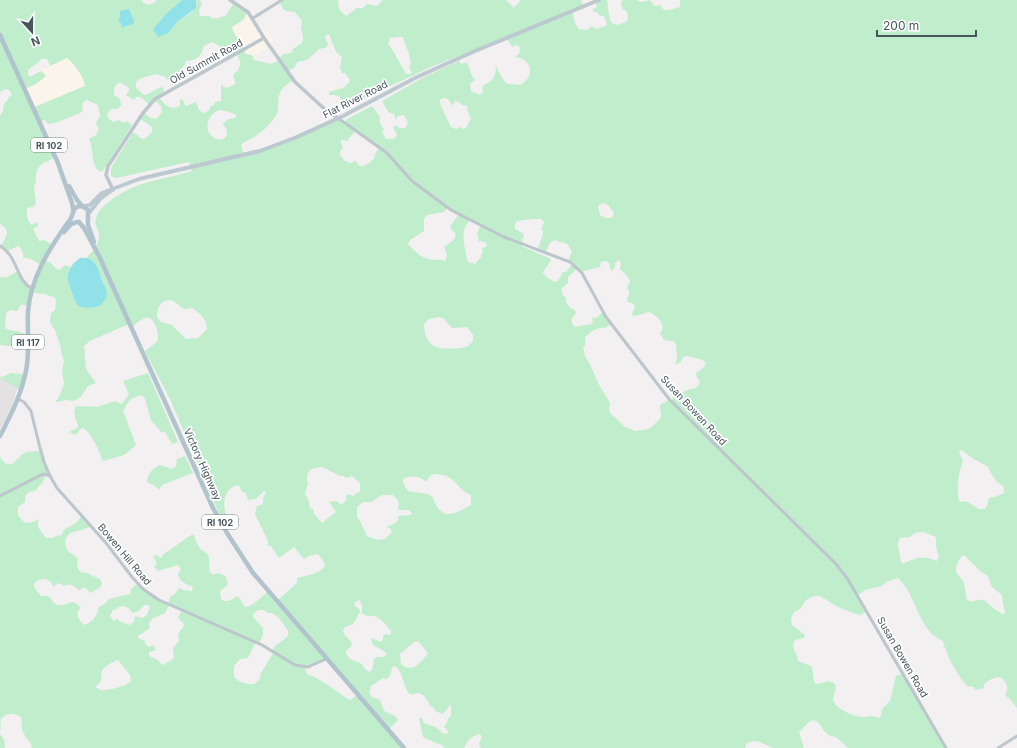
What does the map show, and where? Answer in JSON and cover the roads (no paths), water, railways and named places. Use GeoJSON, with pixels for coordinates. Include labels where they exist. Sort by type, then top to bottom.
{"type":"FeatureCollection","features":[{"type":"Feature","properties":{"kind":"main road","name":"Flat River Road"},"geometry":{"type":"LineString","coordinates":[[88,216],[100,199],[123,184],[271,148],[338,118],[417,77],[475,51],[599,0]]}},
{"type":"Feature","properties":{"kind":"main road","name":"RI 102"},"geometry":{"type":"LineString","coordinates":[[0,35],[62,173],[77,200],[83,206]]}},
{"type":"Feature","properties":{"kind":"main road","name":"RI 102"},"geometry":{"type":"LineString","coordinates":[[62,173],[73,209]]}},
{"type":"Feature","properties":{"kind":"main road","name":"Flat River Road"},"geometry":{"type":"LineString","coordinates":[[83,206],[90,204],[102,193],[112,190]]}},
{"type":"Feature","properties":{"kind":"main road"},"geometry":{"type":"LineString","coordinates":[[51,247],[72,216],[73,209],[78,206],[83,206],[88,210],[88,216],[84,222],[78,222],[72,216]]}},
{"type":"Feature","properties":{"kind":"main road","name":"Victory Highway"},"geometry":{"type":"LineString","coordinates":[[88,216],[88,225],[100,256],[221,523],[253,573],[404,748]]}},
{"type":"Feature","properties":{"kind":"main road","name":"Victory Highway"},"geometry":{"type":"LineString","coordinates":[[78,222],[84,228],[100,256]]}},
{"type":"Feature","properties":{"kind":"main road","name":"RI 117"},"geometry":{"type":"LineString","coordinates":[[0,436],[18,399],[26,370],[28,350],[28,312],[32,289],[38,271],[51,247],[71,224],[78,222]]}},
{"type":"Feature","properties":{"kind":"street"},"geometry":{"type":"LineString","coordinates":[[230,0],[248,12],[253,18],[264,38],[295,82],[329,113],[338,118]]}},
{"type":"Feature","properties":{"kind":"street"},"geometry":{"type":"LineString","coordinates":[[253,18],[282,0]]}},
{"type":"Feature","properties":{"kind":"street","name":"Old Summit Road"},"geometry":{"type":"LineString","coordinates":[[112,190],[106,175],[108,166],[142,113],[151,103],[170,90],[264,38]]}},
{"type":"Feature","properties":{"kind":"street","name":"Susan Bowen Road"},"geometry":{"type":"LineString","coordinates":[[338,118],[387,153],[412,181],[451,210],[504,237],[570,262],[579,269],[606,317],[672,402],[838,567],[847,578],[946,748]]}},
{"type":"Feature","properties":{"kind":"street"},"geometry":{"type":"LineString","coordinates":[[0,246],[9,252],[22,279],[32,289]]}},
{"type":"Feature","properties":{"kind":"street","name":"Bowen Hill Road"},"geometry":{"type":"LineString","coordinates":[[18,399],[24,402],[31,410],[39,444],[50,476],[61,492],[106,543],[139,586],[166,603],[265,647],[300,667],[311,666],[326,659]]}},
{"type":"Feature","properties":{"kind":"street"},"geometry":{"type":"LineString","coordinates":[[0,496],[41,475],[44,474],[50,476]]}},
{"type":"Feature","properties":{"kind":"street"},"geometry":{"type":"LineString","coordinates":[[998,748],[1017,736]]}},
{"type":"Feature","properties":{"kind":"water"},"geometry":{"type":"Polygon","coordinates":[[[182,0],[196,0],[196,8],[177,22],[168,33],[158,37],[153,29],[167,13],[182,0]]]}},
{"type":"Feature","properties":{"kind":"water"},"geometry":{"type":"Polygon","coordinates":[[[129,9],[134,21],[133,24],[121,28],[122,24],[118,21],[120,18],[120,11],[129,9]]]}},
{"type":"Feature","properties":{"kind":"water"},"geometry":{"type":"Polygon","coordinates":[[[80,258],[90,259],[96,265],[106,290],[106,299],[103,303],[95,307],[86,308],[77,305],[69,286],[68,274],[70,269],[80,258]]]}}]}
